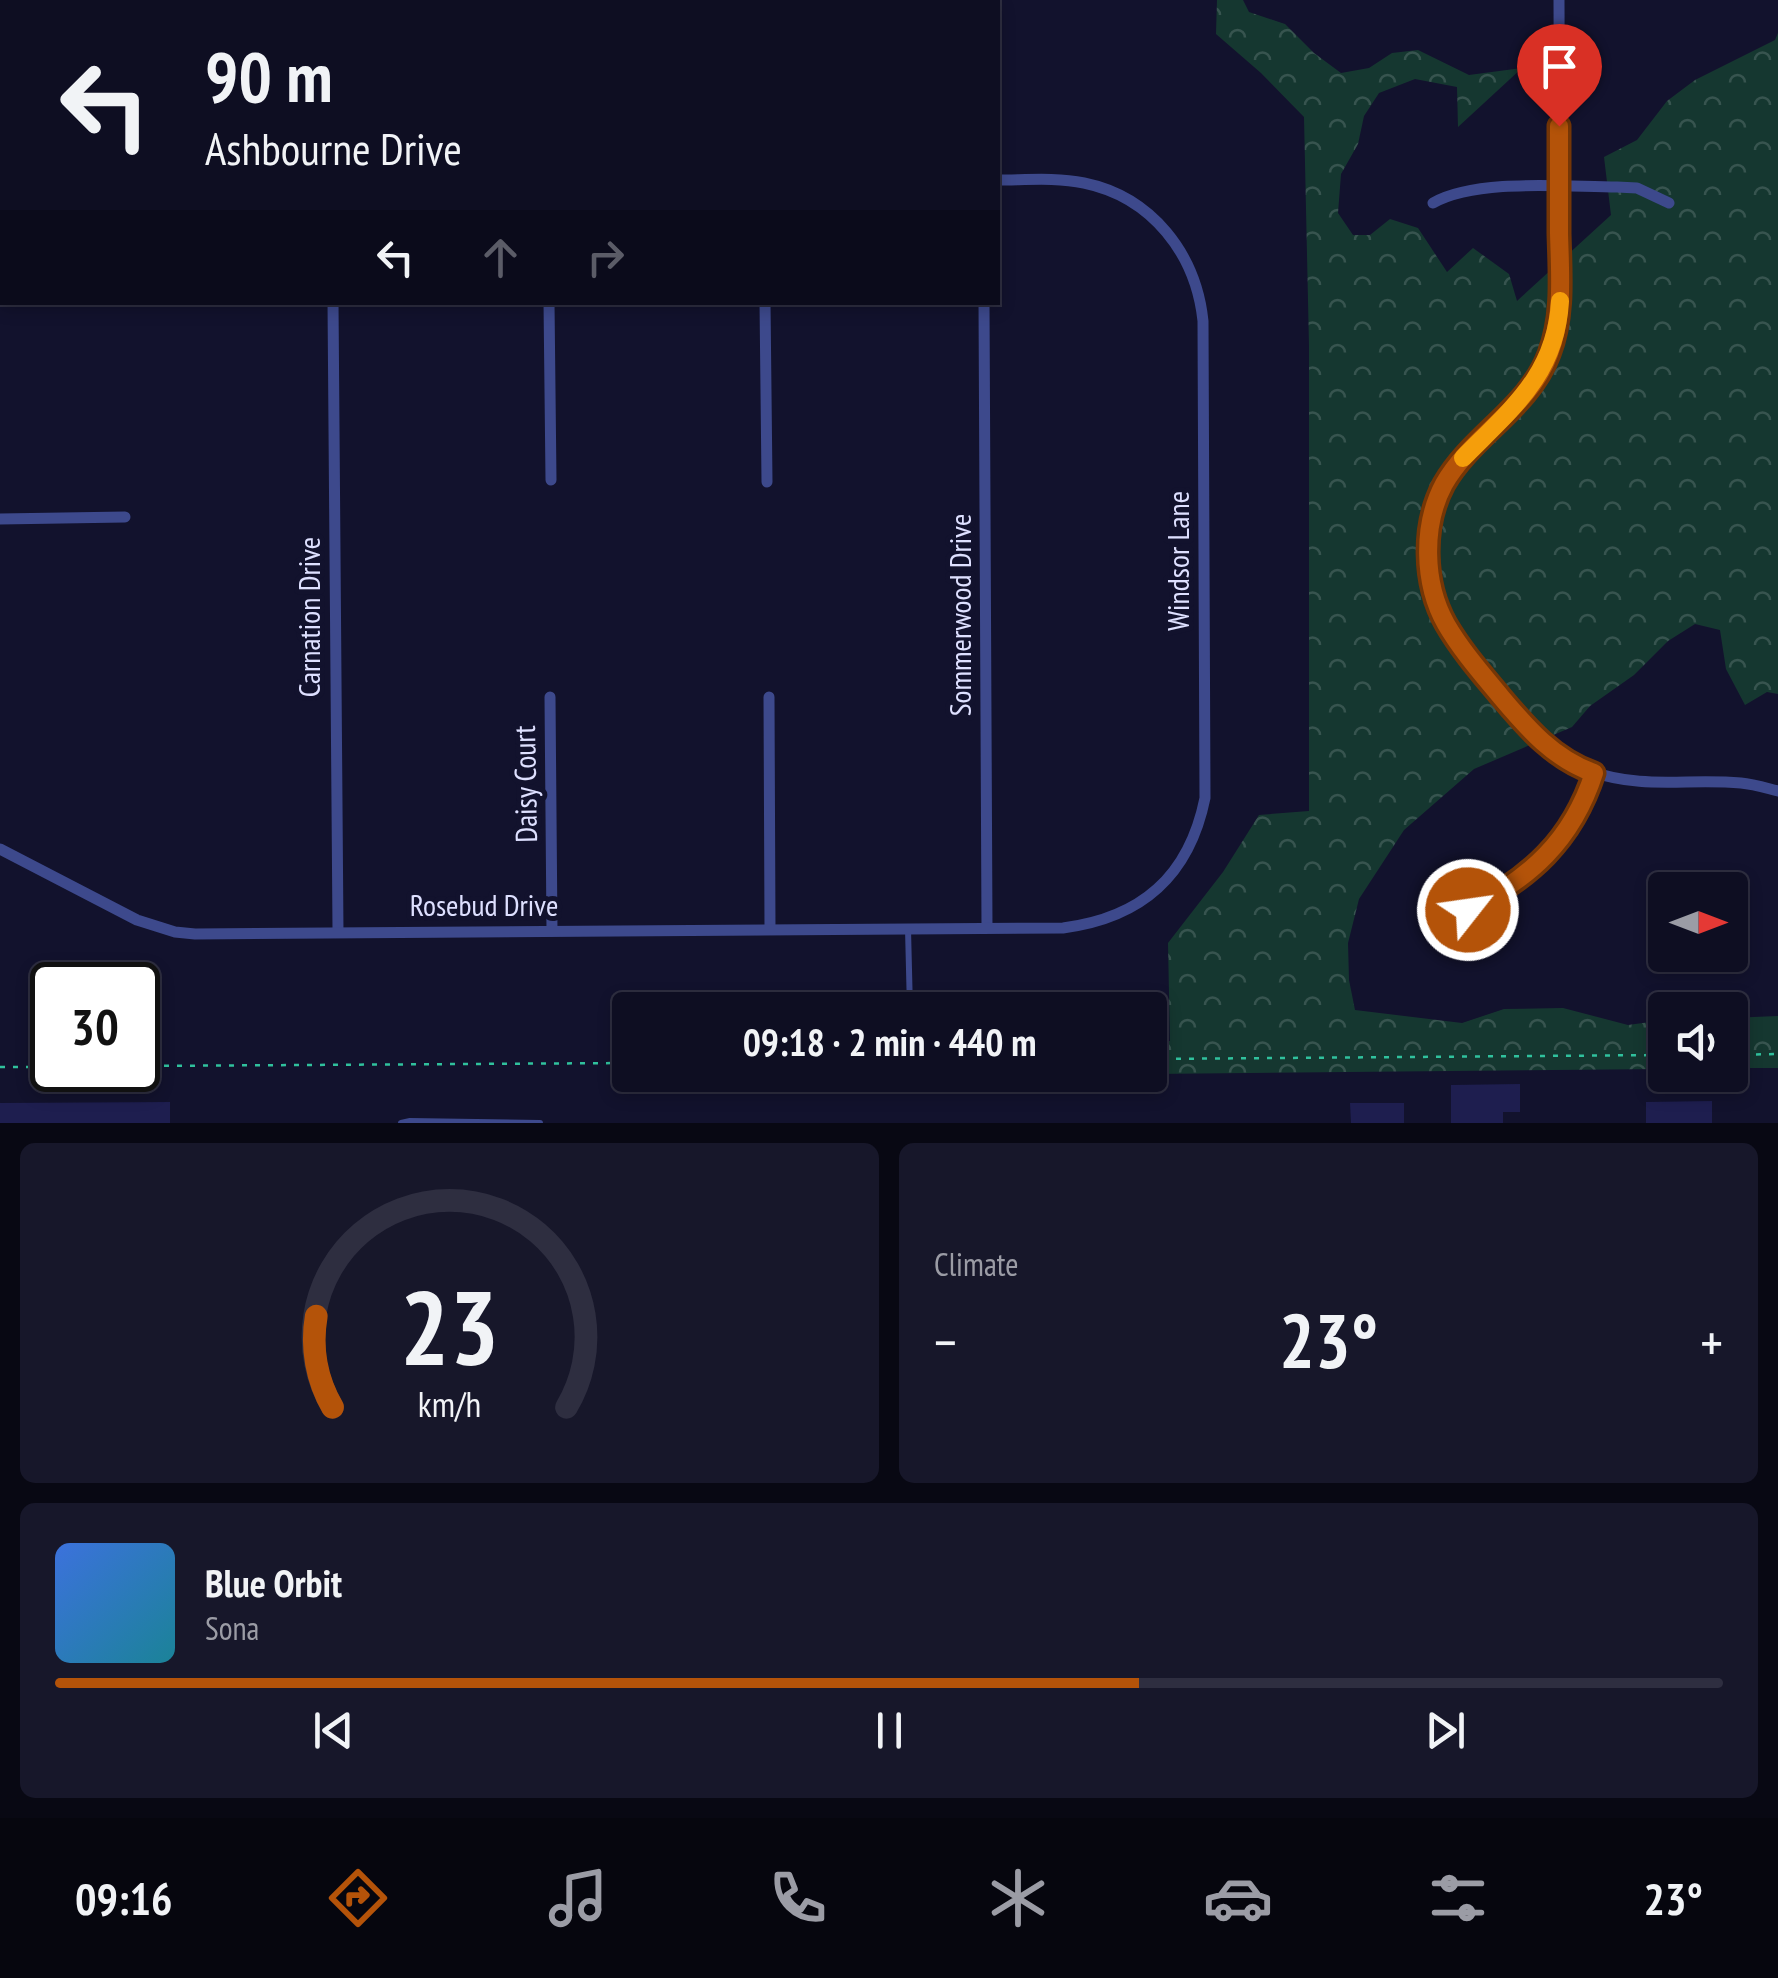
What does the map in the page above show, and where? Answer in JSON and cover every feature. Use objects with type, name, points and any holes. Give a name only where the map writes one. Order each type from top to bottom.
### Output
[{"type":"street","points":[[1559,0],[1559,315],[1548,358],[1527,393],[1463,458],[1442,487],[1431,524],[1431,582],[1444,620],[1484,676],[1538,740],[1579,768],[1638,782],[1734,783],[1778,791]]},
{"type":"street","name":"Windsor Lane","points":[[987,928],[1076,927],[1130,910],[1164,882],[1183,856],[1196,832],[1205,798],[1203,321],[1194,277],[1166,229],[1130,201],[1084,183],[1000,180]]},
{"type":"street","points":[[1434,202],[1478,188],[1559,187],[1637,188],[1668,203]]},
{"type":"street","name":"Carnation Drive","points":[[333,305],[338,932]]},
{"type":"street","points":[[549,305],[550,480]]},
{"type":"street","points":[[765,305],[767,482]]},
{"type":"street","name":"Sommerwood Drive","points":[[984,305],[987,928]]},
{"type":"street","points":[[0,519],[125,517]]},
{"type":"street","points":[[769,696],[770,929]]},
{"type":"street","name":"Daisy Court","points":[[550,697],[552,931]]},
{"type":"street","points":[[1468,910],[1531,871],[1550,851],[1578,814],[1594,773]]},
{"type":"street","name":"Rosebud Drive","points":[[0,849],[138,920],[175,932],[223,935],[987,928]]},
{"type":"lane","points":[[908,928],[910,992]]},
{"type":"lane","points":[[401,1123],[540,1123]]},
{"type":"path","points":[[1748,1054],[1778,1054]]},
{"type":"path","points":[[1167,1059],[1648,1055]]},
{"type":"path","points":[[160,1066],[612,1063]]},
{"type":"path","points":[[0,1068],[30,1067]]},
{"type":"green space","points":[[1217,0],[1243,0],[1249,12],[1285,24],[1341,73],[1369,68],[1392,53],[1418,50],[1469,75],[1522,68],[1458,127],[1457,87],[1415,79],[1379,93],[1364,116],[1358,144],[1341,174],[1338,213],[1353,235],[1370,235],[1390,219],[1418,228],[1447,272],[1473,248],[1509,274],[1517,301],[1611,215],[1604,157],[1637,140],[1667,101],[1695,80],[1775,40],[1778,33],[1778,694],[1767,692],[1745,705],[1726,669],[1720,630],[1695,624],[1668,641],[1634,675],[1590,706],[1572,727],[1474,769],[1404,830],[1359,899],[1348,943],[1355,1010],[1462,1023],[1504,1009],[1563,1008],[1628,1025],[1648,1022],[1648,1069],[1167,1074],[1168,943],[1223,872],[1259,815],[1309,811],[1309,345],[1304,117],[1216,34]]},
{"type":"green space","points":[[1778,1016],[1778,1068],[1748,1068],[1748,1017]]},
{"type":"building","points":[[1520,1084],[1520,1112],[1503,1112],[1503,1123],[1451,1123],[1451,1085]]},
{"type":"building","points":[[1712,1101],[1712,1123],[1646,1123],[1646,1102]]},
{"type":"building","points":[[170,1102],[170,1123],[0,1123],[0,1103]]},
{"type":"building","points":[[1350,1103],[1404,1103],[1404,1123],[1351,1123]]},
{"type":"slow traffic","points":[[1463,458],[1527,393],[1538,376],[1555,335],[1560,301]]},
{"type":"route","points":[[1468,910],[1531,871],[1550,851],[1578,814],[1594,773],[1579,768],[1538,740],[1484,676],[1444,620],[1429,564],[1431,524],[1442,487],[1463,458],[1527,393],[1548,358],[1555,335],[1560,296],[1559,126]]}]
